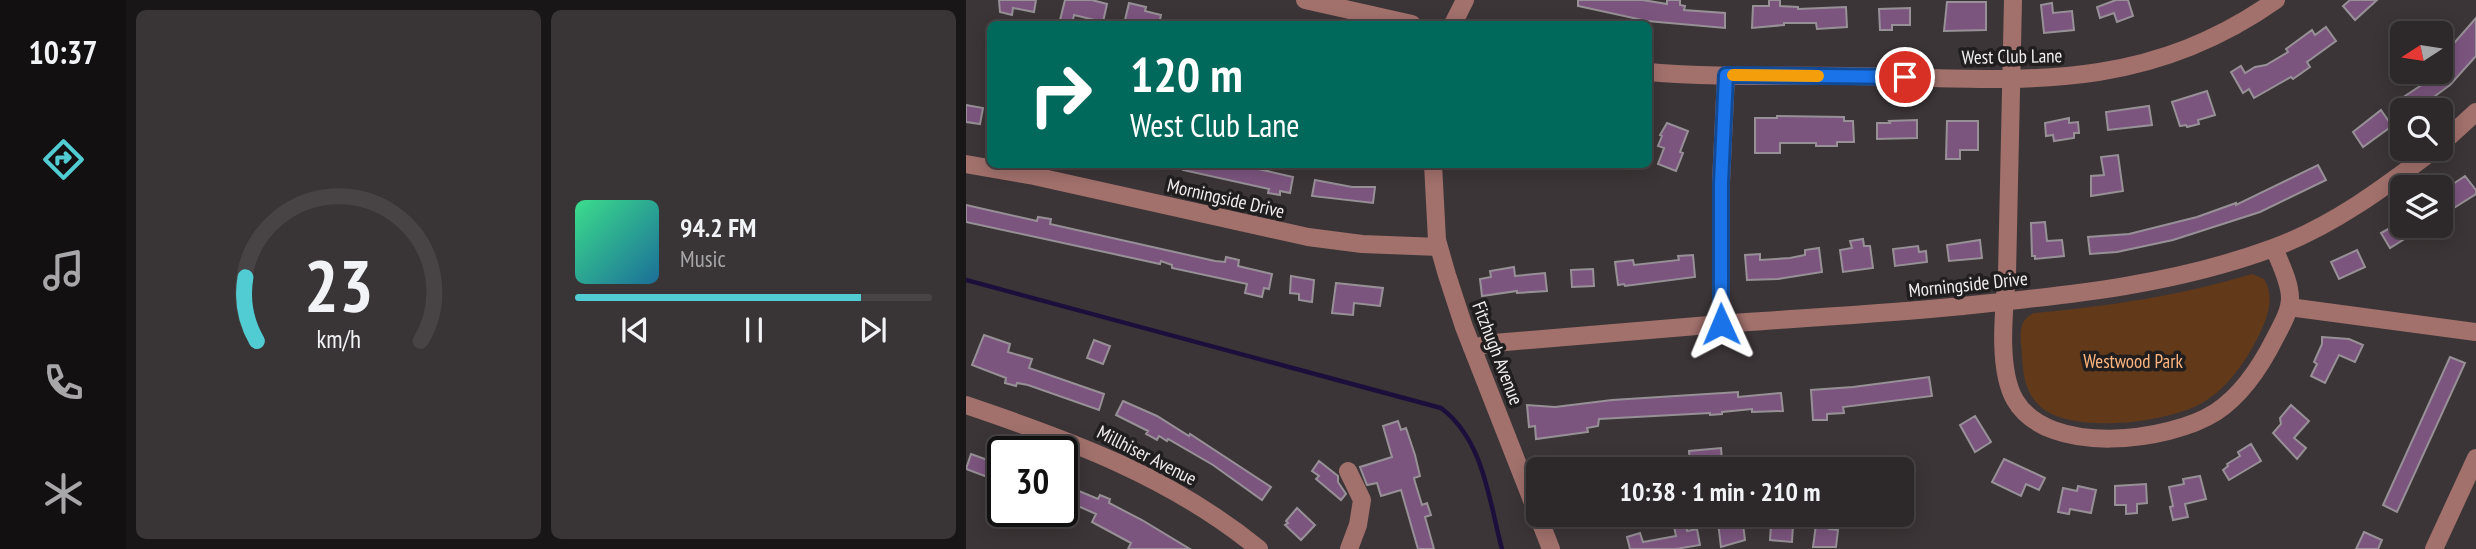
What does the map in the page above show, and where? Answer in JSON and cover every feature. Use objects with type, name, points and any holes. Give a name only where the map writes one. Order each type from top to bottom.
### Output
[{"type":"street","points":[[1305,0],[1375,8],[1405,21]]},
{"type":"street","points":[[1454,21],[1465,0]]},
{"type":"street","points":[[2013,0],[2007,274],[2004,302],[2007,378],[2016,402],[2031,419],[2052,430],[2091,438],[2128,437],[2182,428],[2214,413],[2243,389],[2256,372],[2269,351],[2288,307],[2290,295],[2274,248]]},
{"type":"street","name":"West Club Lane","points":[[1652,72],[2054,79],[2092,74],[2169,56],[2219,35],[2276,0]]},
{"type":"street","points":[[1721,324],[1721,183],[1726,75]]},
{"type":"street","points":[[2453,133],[2476,112]]},
{"type":"street","name":"Morningside Drive","points":[[1472,348],[1494,343],[1721,324],[1917,311],[2152,283],[2216,267],[2274,248],[2326,223],[2378,192],[2419,161]]},
{"type":"street","name":"Morningside Drive","points":[[966,164],[987,168]]},
{"type":"street","name":"Morningside Drive","points":[[989,168],[1308,237],[1362,244],[1439,247]]},
{"type":"street","name":"Fitzhugh Avenue","points":[[1433,168],[1439,247],[1472,348],[1551,549]]},
{"type":"street","points":[[2288,307],[2476,332]]},
{"type":"street","name":"Millhiser Avenue","points":[[966,405],[1077,444],[1142,472],[1201,506],[1259,549]]},
{"type":"street","points":[[2434,549],[2476,458]]},
{"type":"street","points":[[1348,471],[1362,500],[1358,525],[1349,549]]},
{"type":"green space","name":"Westwood Park","points":[[2252,274],[2264,279],[2269,293],[2265,321],[2242,364],[2220,390],[2202,403],[2167,416],[2121,423],[2097,423],[2057,416],[2036,403],[2028,390],[2022,362],[2021,336],[2022,325],[2028,316],[2144,299]]},
{"type":"building","points":[[999,0],[1036,0],[1034,12],[1013,8],[1012,15],[1000,12]]},
{"type":"building","points":[[1065,0],[1092,0],[1107,4],[1103,21],[1074,15],[1073,21],[1060,21]]},
{"type":"building","points":[[1578,0],[1643,0],[1667,4],[1667,0],[1680,0],[1680,5],[1685,6],[1684,10],[1725,13],[1725,28],[1647,21],[1578,6]]},
{"type":"building","points":[[1769,0],[1780,0],[1780,6],[1798,9],[1846,7],[1847,27],[1817,29],[1816,23],[1784,23],[1752,28],[1753,6],[1769,6]]},
{"type":"building","points":[[2116,0],[2128,0],[2133,16],[2117,22],[2114,13],[2100,18],[2097,7]]},
{"type":"building","points":[[2350,0],[2377,0],[2355,20],[2343,6]]},
{"type":"building","points":[[1947,2],[1986,2],[1986,30],[1944,31]]},
{"type":"building","points":[[1129,3],[1146,7],[1145,11],[1161,15],[1160,21],[1125,21]]},
{"type":"building","points":[[2052,3],[2053,13],[2072,11],[2074,30],[2044,33],[2041,5]]},
{"type":"building","points":[[1910,8],[1910,25],[1892,25],[1892,30],[1880,30],[1879,9]]},
{"type":"building","points":[[2476,18],[2476,56],[2454,81],[2454,43]]},
{"type":"building","points":[[2326,27],[2336,41],[2307,62],[2310,67],[2293,79],[2291,77],[2254,98],[2249,89],[2243,93],[2231,72],[2241,66],[2245,73],[2266,65],[2288,52],[2286,49],[2312,30],[2315,35]]},
{"type":"building","points":[[2423,84],[2451,84],[2432,98],[2402,98]]},
{"type":"building","points":[[2207,91],[2215,115],[2198,120],[2199,124],[2180,126],[2172,102]]},
{"type":"building","points":[[966,105],[983,108],[980,124],[966,122]]},
{"type":"building","points":[[2149,106],[2152,125],[2108,130],[2106,112]]},
{"type":"building","points":[[2381,110],[2390,123],[2390,127],[2363,147],[2353,132]]},
{"type":"building","points":[[1844,117],[1844,121],[1853,121],[1854,142],[1837,142],[1837,146],[1780,143],[1780,153],[1755,153],[1755,118]]},
{"type":"building","points":[[2069,118],[2069,123],[2078,122],[2079,133],[2074,133],[2074,138],[2054,141],[2053,135],[2046,136],[2045,123]]},
{"type":"building","points":[[1917,120],[1917,138],[1877,139],[1877,123]]},
{"type":"building","points":[[1947,121],[1978,121],[1978,150],[1960,150],[1960,159],[1946,159]]},
{"type":"building","points":[[1667,123],[1688,131],[1676,171],[1658,164],[1664,148],[1658,146],[1662,136],[1660,135]]},
{"type":"building","points":[[2118,155],[2123,191],[2091,196],[2091,176],[2104,175],[2101,157]]},
{"type":"building","points":[[2318,165],[2326,180],[2260,212],[2173,240],[2117,252],[2090,254],[2088,237],[2129,234],[2236,205]]},
{"type":"building","points":[[1254,168],[1293,177],[1290,193],[1280,191],[1280,195],[1268,193],[1269,189],[1183,170]]},
{"type":"building","points":[[2465,176],[2476,194],[2453,208],[2453,184]]},
{"type":"building","points":[[1315,180],[1352,187],[1375,187],[1373,203],[1312,196]]},
{"type":"building","points":[[966,205],[1037,221],[1038,217],[1051,219],[1050,224],[1215,261],[1225,262],[1226,257],[1239,260],[1238,266],[1272,274],[1269,289],[1264,288],[1262,297],[1245,293],[1247,284],[1172,268],[1172,265],[1161,261],[1160,264],[966,222]]},
{"type":"building","points":[[2045,222],[2047,241],[2062,240],[2064,256],[2035,259],[2035,256],[2032,256],[2031,223]]},
{"type":"building","points":[[2390,228],[2390,238],[2406,238],[2390,248],[2381,233]]},
{"type":"building","points":[[1863,239],[1864,246],[1870,246],[1873,268],[1843,272],[1840,250],[1852,248],[1850,241]]},
{"type":"building","points":[[1980,240],[1982,258],[1949,261],[1947,245]]},
{"type":"building","points":[[1918,246],[1919,252],[1926,251],[1927,262],[1895,266],[1893,249]]},
{"type":"building","points":[[1819,248],[1822,272],[1778,279],[1747,280],[1745,255],[1760,254],[1760,260],[1790,258],[1805,255],[1805,250]]},
{"type":"building","points":[[2357,250],[2365,267],[2339,279],[2331,262]]},
{"type":"building","points":[[1693,255],[1695,277],[1618,285],[1615,262],[1633,260],[1634,265],[1679,260],[1678,256]]},
{"type":"building","points":[[1514,267],[1515,276],[1545,273],[1547,291],[1517,291],[1482,296],[1480,279],[1491,277],[1490,271]]},
{"type":"building","points":[[1593,269],[1594,286],[1572,287],[1571,270]]},
{"type":"building","points":[[1291,276],[1314,280],[1312,302],[1299,300],[1299,294],[1290,293]]},
{"type":"building","points":[[1336,283],[1383,288],[1380,306],[1354,303],[1353,315],[1332,313]]},
{"type":"building","points":[[984,335],[1010,344],[1008,352],[1032,359],[1029,368],[1104,394],[1099,410],[1028,385],[1005,383],[1006,378],[972,365]]},
{"type":"building","points":[[2322,337],[2349,339],[2363,345],[2355,362],[2339,355],[2325,383],[2311,376],[2317,364],[2314,362],[2322,344]]},
{"type":"building","points":[[1094,340],[1110,346],[1103,364],[1087,358]]},
{"type":"building","points":[[2450,357],[2465,363],[2397,512],[2383,505]]},
{"type":"building","points":[[1929,377],[1932,396],[1843,407],[1844,413],[1827,414],[1827,420],[1813,420],[1811,390]]},
{"type":"building","points":[[1738,392],[1738,397],[1781,393],[1783,411],[1752,412],[1752,409],[1710,415],[1599,419],[1598,426],[1587,428],[1588,432],[1536,439],[1535,426],[1529,427],[1527,405],[1555,407],[1612,400]]},
{"type":"building","points":[[1123,401],[1157,416],[1189,436],[1190,434],[1271,487],[1262,500],[1213,465],[1168,439],[1167,441],[1159,436],[1157,440],[1146,434],[1148,431],[1116,415]]},
{"type":"building","points":[[2291,405],[2309,421],[2294,438],[2306,448],[2297,459],[2273,433],[2281,424],[2280,418]]},
{"type":"building","points":[[1975,416],[1991,442],[1975,452],[1960,425]]},
{"type":"building","points":[[1398,421],[1401,430],[1406,428],[1415,455],[1420,476],[1414,478],[1422,505],[1427,503],[1431,515],[1425,517],[1434,549],[1418,549],[1401,490],[1381,496],[1377,483],[1367,485],[1360,467],[1392,457],[1383,426]]},
{"type":"building","points":[[2251,444],[2261,461],[2229,480],[2223,470],[2240,456],[2238,452]]},
{"type":"building","points":[[1721,448],[1722,457],[1689,457],[1689,451]]},
{"type":"building","points":[[971,454],[987,460],[987,477],[966,469]]},
{"type":"building","points":[[2004,459],[2045,478],[2039,490],[2026,484],[2021,496],[1992,482]]},
{"type":"building","points":[[1319,461],[1338,476],[1338,482],[1346,494],[1341,500],[1316,479],[1319,476],[1312,471]]},
{"type":"building","points":[[2200,476],[2206,499],[2185,504],[2188,517],[2173,520],[2169,487],[2184,484],[2183,479]]},
{"type":"building","points":[[2146,484],[2147,503],[2137,504],[2137,513],[2126,514],[2126,505],[2115,505],[2115,486]]},
{"type":"building","points":[[2078,486],[2096,490],[2091,513],[2070,509],[2069,514],[2058,512],[2063,488],[2077,491]]},
{"type":"building","points":[[1078,491],[1098,499],[1100,495],[1110,499],[1109,503],[1190,549],[1128,549],[1131,543],[1092,522],[1096,514],[1078,506]]},
{"type":"building","points":[[1297,508],[1315,525],[1301,540],[1285,525]]},
{"type":"building","points":[[1674,527],[1686,527],[1687,531],[1697,529],[1700,545],[1676,549],[1630,549],[1627,537],[1640,533],[1643,542],[1676,536]]},
{"type":"building","points":[[1719,527],[1743,527],[1745,540],[1721,547]]},
{"type":"building","points":[[1771,527],[1793,527],[1792,542],[1770,540]]},
{"type":"building","points":[[1816,527],[1838,530],[1836,547],[1813,547]]},
{"type":"building","points":[[2364,532],[2382,540],[2378,549],[2356,549]]},
{"type":"waterway","points":[[966,280],[1441,408],[1455,421],[1476,454],[1502,549]]},
{"type":"slow traffic","points":[[1733,75],[1818,76]]},
{"type":"route","points":[[1721,324],[1721,183],[1726,75],[1905,77]]}]
